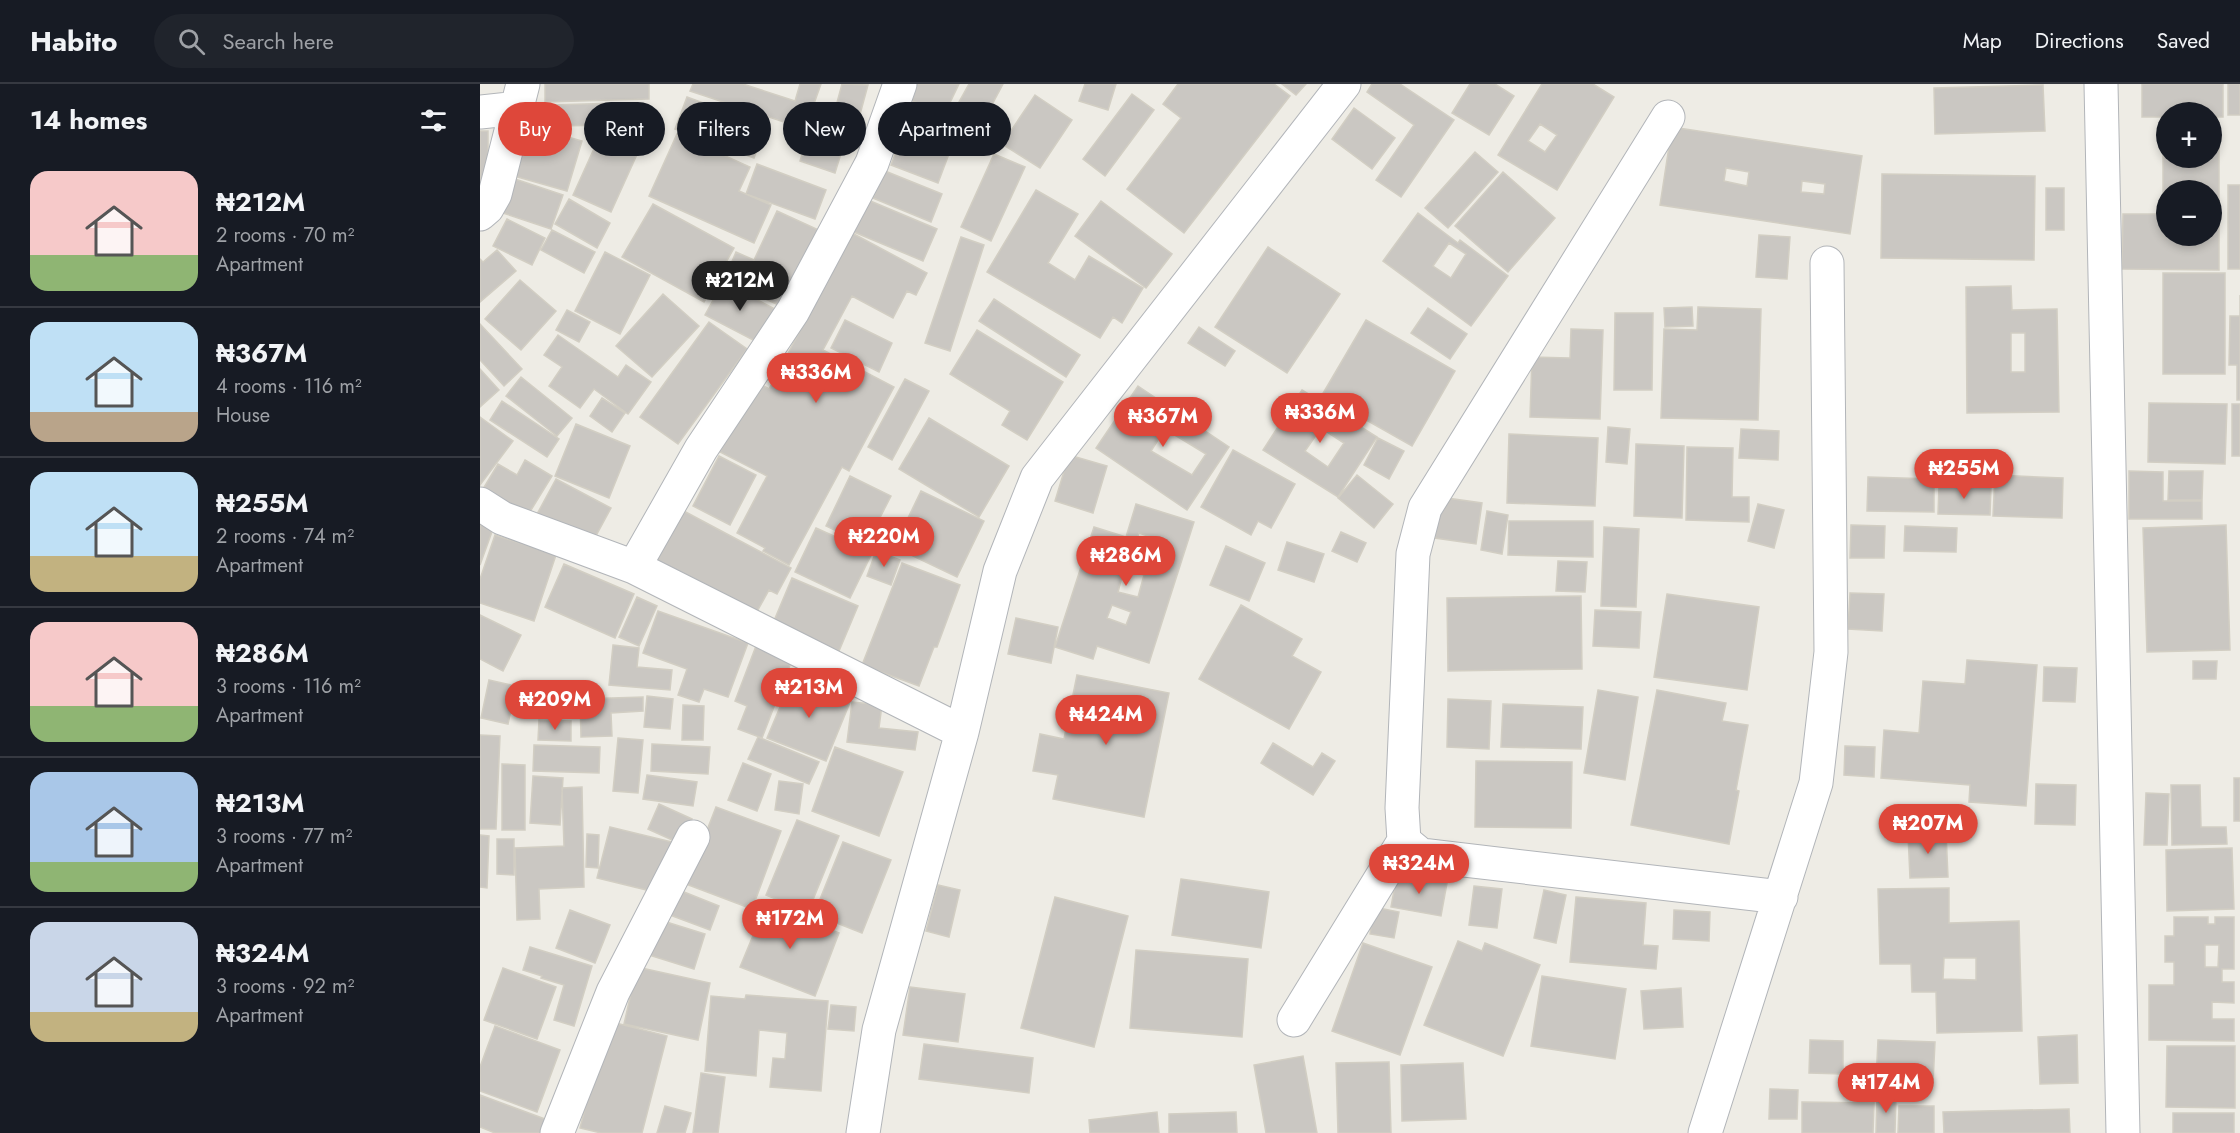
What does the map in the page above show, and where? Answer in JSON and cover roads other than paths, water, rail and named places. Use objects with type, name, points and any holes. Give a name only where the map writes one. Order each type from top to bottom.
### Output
[{"type":"street","points":[[634,567],[701,449],[793,311],[872,163],[900,84]]},
{"type":"street","points":[[863,1133],[879,1030],[962,732],[1000,571],[1037,478],[1344,84]]},
{"type":"street","points":[[2101,84],[2123,1133]]},
{"type":"street","points":[[480,112],[521,96]]},
{"type":"street","points":[[480,214],[487,208],[495,194],[521,96]]},
{"type":"street","points":[[1294,1020],[1404,841],[1402,808],[1413,554],[1425,508],[1668,117]]},
{"type":"street","points":[[1705,1133],[1816,783],[1831,652],[1827,263]]},
{"type":"street","points":[[480,504],[502,518],[634,567],[962,732]]},
{"type":"street","points":[[557,1133],[613,992],[693,837]]},
{"type":"street","points":[[1404,841],[1421,855],[1780,897]]}]
